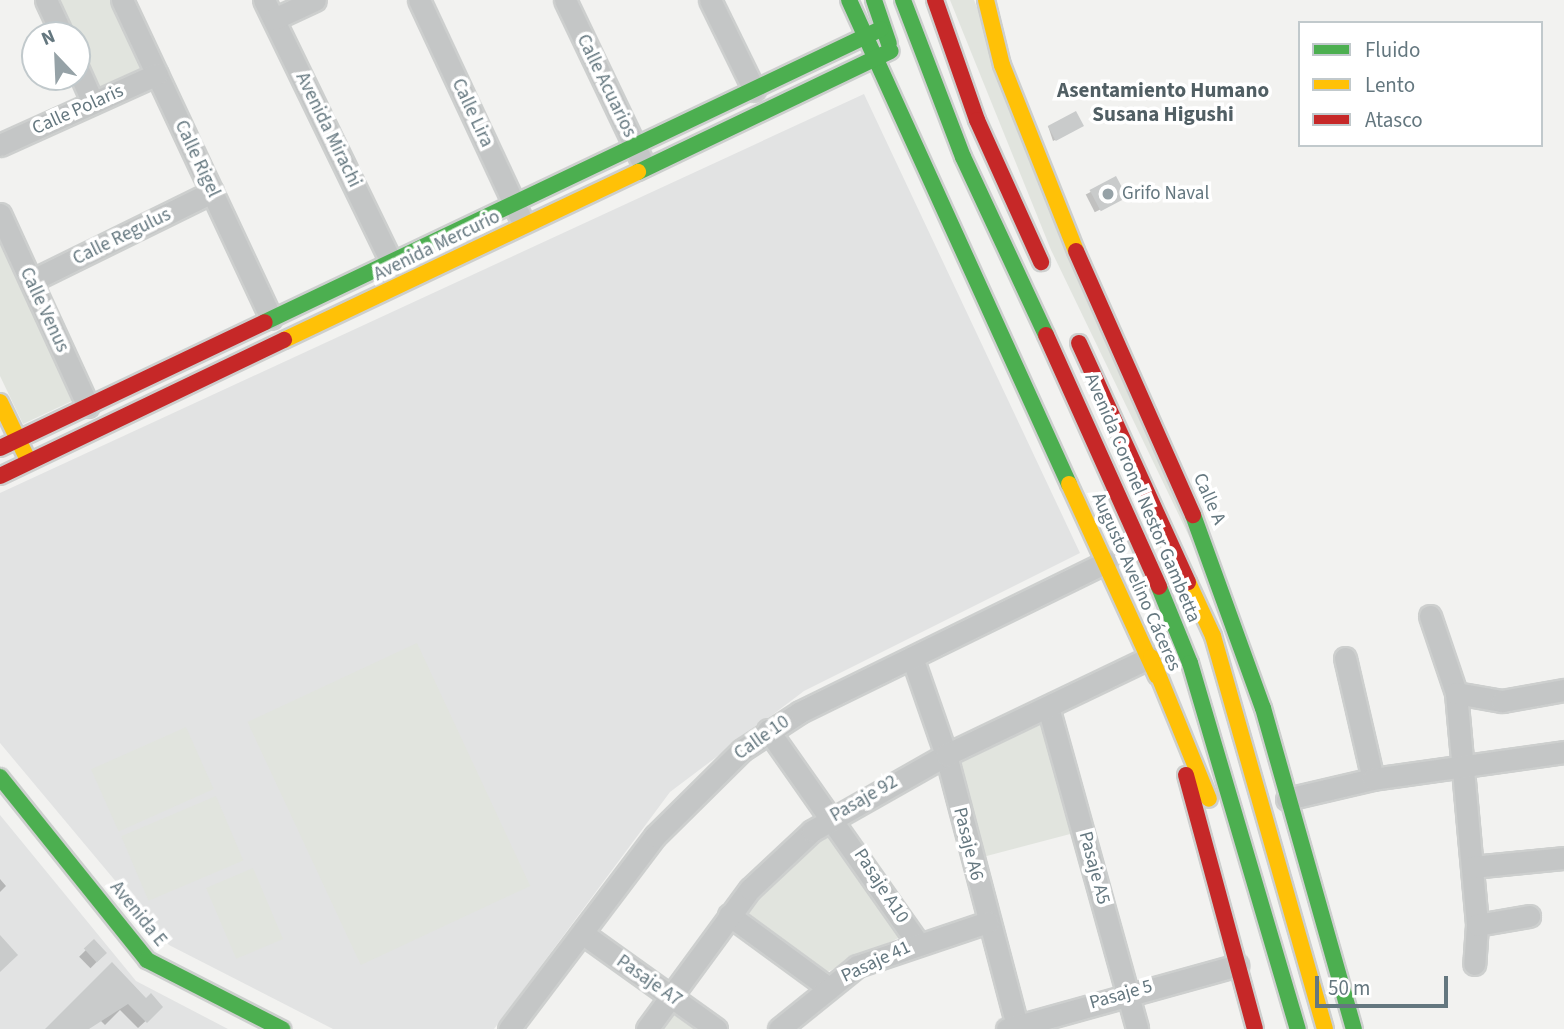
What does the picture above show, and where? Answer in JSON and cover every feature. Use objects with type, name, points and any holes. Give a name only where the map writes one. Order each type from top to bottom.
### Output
[{"type":"main road","name":"Augusto Avelino Cáceres","points":[[849,0],[942,211],[1151,657],[1255,1029]]},
{"type":"main road","name":"Augusto Avelino Cáceres","points":[[874,0],[942,211]]},
{"type":"main road","name":"Avenida Coronel Nestor Gambetta","points":[[903,0],[963,157],[1128,510],[1190,663],[1296,1029]]},
{"type":"main road","points":[[935,0],[977,120],[1050,280]]},
{"type":"main road","name":"Calle A","points":[[986,0],[1002,65],[1058,211],[1211,556],[1287,799],[1354,1029]]},
{"type":"main road","name":"Avenida Mercurio","points":[[0,448],[390,260],[636,148],[884,27]]},
{"type":"main road","name":"Avenida Mercurio","points":[[0,476],[343,316],[524,226],[647,171],[892,51]]},
{"type":"main road","name":"Avenida Coronel Nestor Gambetta","points":[[1072,328],[1213,636],[1325,1029]]},
{"type":"main road","points":[[0,402],[29,463]]},
{"type":"main road","points":[[1151,657],[1226,845],[1268,975],[1296,1029]]},
{"type":"main road","name":"Avenida E","points":[[2,785],[147,960],[282,1029]]},
{"type":"street","points":[[46,0],[56,21]]},
{"type":"street","name":"Calle Rigel","points":[[122,0],[271,318]]},
{"type":"street","name":"Avenida Mirachi","points":[[264,0],[390,260]]},
{"type":"street","points":[[274,19],[315,0]]},
{"type":"street","name":"Calle Lira","points":[[419,0],[524,226]]},
{"type":"street","name":"Calle Acuarios","points":[[565,0],[647,171]]},
{"type":"street","points":[[710,0],[754,90]]},
{"type":"street","name":"Calle Polaris","points":[[0,145],[157,75]]},
{"type":"street","points":[[88,91],[93,103]]},
{"type":"street","name":"Calle Regulus","points":[[31,281],[212,192]]},
{"type":"street","name":"Calle Venus","points":[[0,214],[88,406]]},
{"type":"street","points":[[330,289],[343,316]]},
{"type":"street","name":"Calle 10","points":[[509,1029],[677,810],[768,730],[1106,562]]},
{"type":"street","points":[[1430,616],[1456,693],[1477,925],[1474,964]]},
{"type":"street","name":"Pasaje 92","points":[[647,1029],[729,915],[779,858],[834,815],[946,755],[1151,657]]},
{"type":"street","points":[[1345,658],[1373,779]]},
{"type":"street","name":"Pasaje A6","points":[[913,660],[946,755],[1014,1028]]},
{"type":"street","points":[[1456,693],[1502,701],[1564,690]]},
{"type":"street","name":"Pasaje A5","points":[[1048,707],[1137,1029]]},
{"type":"street","name":"Pasaje A10","points":[[768,730],[834,815],[917,942]]},
{"type":"street","points":[[1287,799],[1373,779],[1564,752]]},
{"type":"street","points":[[1472,867],[1563,858]]},
{"type":"street","points":[[729,915],[827,986]]},
{"type":"street","points":[[1477,925],[1529,916]]},
{"type":"street","name":"Pasaje 41","points":[[779,1029],[827,986],[917,942],[988,922]]},
{"type":"street","name":"Pasaje A7","points":[[582,933],[716,1029]]},
{"type":"street","name":"Pasaje 5","points":[[1014,1028],[1128,992],[1237,965]]},
{"type":"shaded area","points":[[51,0],[118,0],[151,72],[94,97],[91,90],[91,21],[61,21]]},
{"type":"shaded area","points":[[950,0],[974,0],[1216,592],[1051,250]]},
{"type":"shaded area","points":[[864,94],[1080,553],[804,691],[670,792],[494,1029],[333,1029],[169,945],[0,743],[0,493]]},
{"type":"shaded area","points":[[0,241],[72,401],[23,424],[0,376]]},
{"type":"shaded area","points":[[417,643],[530,886],[361,965],[248,722]]},
{"type":"shaded area","points":[[1042,714],[1074,833],[979,858],[953,755]]},
{"type":"shaded area","points":[[186,727],[214,789],[119,831],[91,769]]},
{"type":"shaded area","points":[[216,796],[243,860],[149,901],[121,836]]},
{"type":"shaded area","points":[[0,815],[136,981],[228,1029],[0,1029]]},
{"type":"shaded area","points":[[831,823],[907,934],[825,973],[743,914],[777,866]]},
{"type":"shaded area","points":[[253,868],[283,939],[236,959],[206,888]]},
{"type":"shaded area","points":[[672,1007],[707,1029],[655,1029]]},
{"type":"building","points":[[1076,111],[1084,126],[1056,141],[1048,126]]},
{"type":"building","name":"Grifo Naval","points":[[1116,176],[1127,197],[1101,211],[1090,190]]},
{"type":"building","points":[[0,935],[18,955],[0,972]]},
{"type":"building","points":[[94,939],[107,953],[97,962],[84,949]]},
{"type":"building","points":[[112,962],[146,998],[151,993],[163,1007],[147,1023],[128,1004],[89,1029],[45,1029]]},
{"type":"traffic: fast","points":[[849,0],[1069,484]]},
{"type":"traffic: fast","points":[[874,0],[889,44]]},
{"type":"traffic: fast","points":[[903,0],[963,157],[1046,335]]},
{"type":"traffic: fast","points":[[265,322],[881,29]]},
{"type":"traffic: fast","points":[[638,172],[891,51]]},
{"type":"traffic: fast","points":[[1193,515],[1263,708],[1354,1029]]},
{"type":"traffic: fast","points":[[1159,587],[1190,663],[1298,1029]]},
{"type":"traffic: fast","points":[[0,777],[147,960],[282,1029]]},
{"type":"traffic: slow","points":[[986,0],[1002,65],[1076,251]]},
{"type":"traffic: slow","points":[[284,340],[638,172]]},
{"type":"traffic: slow","points":[[0,402],[26,456]]},
{"type":"traffic: slow","points":[[1069,484],[1157,676]]},
{"type":"traffic: slow","points":[[1188,582],[1213,636],[1325,1029]]},
{"type":"traffic: slow","points":[[1151,657],[1209,799]]},
{"type":"traffic: jam","points":[[935,0],[977,120],[1041,262]]},
{"type":"traffic: jam","points":[[1076,251],[1193,515]]},
{"type":"traffic: jam","points":[[0,448],[265,322]]},
{"type":"traffic: jam","points":[[1046,335],[1159,587]]},
{"type":"traffic: jam","points":[[0,476],[284,340]]},
{"type":"traffic: jam","points":[[1079,343],[1188,582]]},
{"type":"traffic: jam","points":[[1186,775],[1255,1029]]},
{"type":"place","name":"Grifo Naval","points":[[1108,194]]},
{"type":"district","name":"Asentamiento Humano Susana Higushi","points":[[1163,102]]}]
